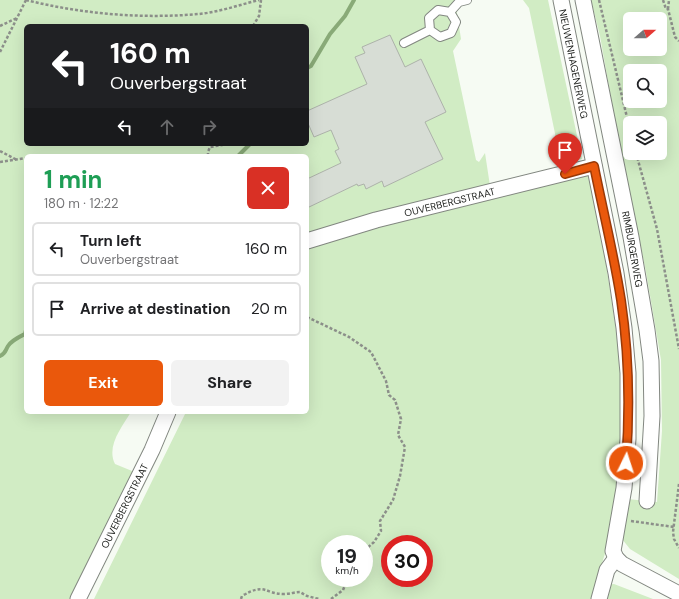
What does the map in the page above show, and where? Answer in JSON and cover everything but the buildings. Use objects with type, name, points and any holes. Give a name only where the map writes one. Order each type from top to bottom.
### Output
[{"type":"street","name":"NIEUWENHAGENERWEG","points":[[561,0],[621,300],[626,351],[628,439],[624,488],[613,545],[616,558]]},
{"type":"street","name":"RIMBURGERWEG","points":[[583,0],[631,237],[647,330],[652,409],[648,501]]},
{"type":"street","name":"OUVERBERGSTRAAT","points":[[309,240],[376,220],[594,166]]},
{"type":"street","name":"OUVERBERGSTRAAT","points":[[78,599],[152,450],[167,414]]},
{"type":"street","points":[[599,599],[607,570],[616,558],[632,570],[679,594]]},
{"type":"lane","points":[[450,12],[459,2],[468,0]]},
{"type":"lane","points":[[438,10],[450,12],[456,22],[451,33],[440,37],[430,30],[429,18],[438,10]]},
{"type":"lane","points":[[404,43],[430,30]]},
{"type":"path","points":[[0,52],[26,0],[54,7],[135,16],[200,14],[260,0],[259,16],[255,24]]},
{"type":"path","points":[[599,0],[627,116]]},
{"type":"path","points":[[663,0],[666,9],[668,9]]},
{"type":"path","points":[[669,0],[668,9],[676,37],[679,41]]},
{"type":"path","points":[[0,26],[17,18]]},
{"type":"path","points":[[208,154],[210,147],[216,146]]},
{"type":"path","points":[[0,151],[18,160]]},
{"type":"path","points":[[0,162],[24,158]]},
{"type":"path","points":[[638,160],[657,229],[679,349]]},
{"type":"path","points":[[309,318],[349,337],[371,352],[386,381],[389,395],[395,400],[402,419],[398,435],[405,447],[400,476],[393,500],[380,521],[381,530],[373,543]]},
{"type":"path","points":[[679,484],[674,527],[674,539],[679,548]]},
{"type":"path","points":[[618,520],[674,527]]},
{"type":"path","points":[[330,599],[343,590],[344,587]]},
{"type":"path","points":[[241,599],[242,596],[252,590],[264,588],[283,594],[300,592],[307,596],[319,599]]},
{"type":"green space","points":[[0,0],[455,0],[461,39],[453,51],[476,160],[479,162],[485,153],[492,199],[589,173],[604,250],[618,344],[621,380],[621,441],[613,514],[607,547],[595,586],[614,584],[653,599],[94,599],[185,414],[309,414],[309,154],[24,154],[24,414],[130,414],[116,437],[112,450],[115,464],[137,473],[73,599],[0,599]]},
{"type":"green space","points":[[523,0],[548,0],[582,159],[558,163],[555,153],[558,148],[529,8]]},
{"type":"green space","points":[[591,0],[679,0],[679,579],[630,549],[622,539],[627,499],[657,502],[662,431],[661,360],[646,272],[618,138],[600,36]]},
{"type":"waterway","points":[[309,67],[330,34],[345,16],[354,0]]},
{"type":"waterway","points":[[240,154],[248,146]]},
{"type":"waterway","points":[[0,356],[12,342],[24,335]]},
{"type":"route","points":[[565,174],[594,166],[621,300],[628,373],[628,439],[626,463]]}]
